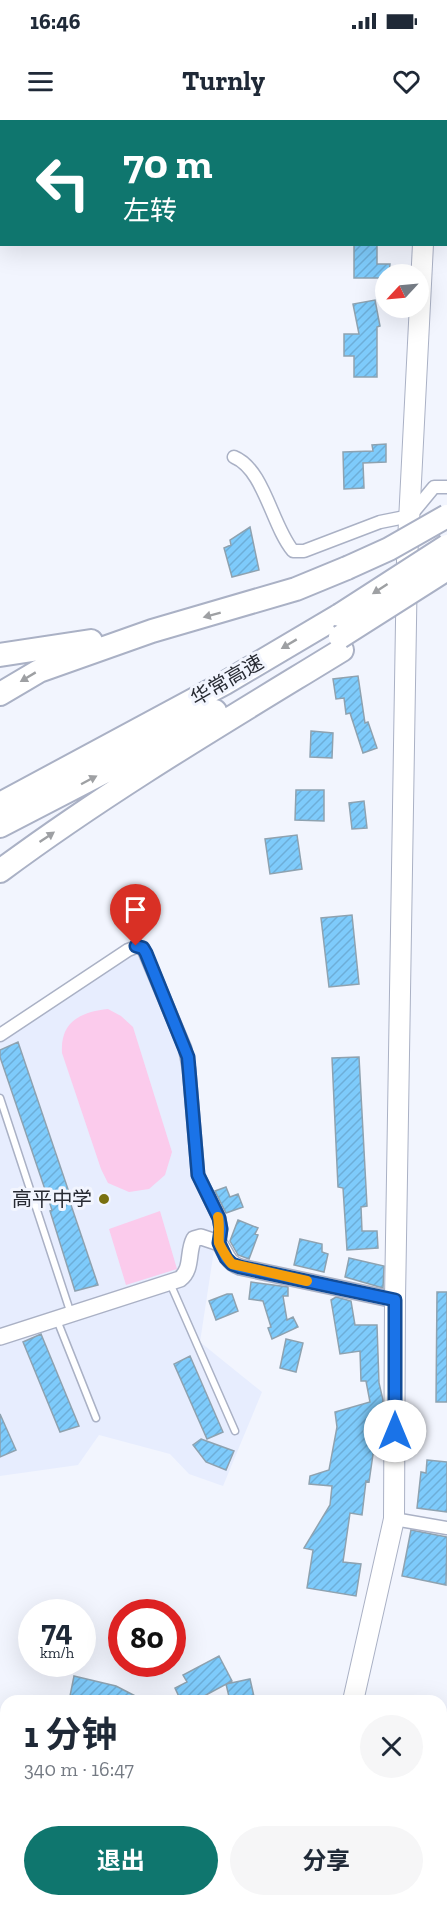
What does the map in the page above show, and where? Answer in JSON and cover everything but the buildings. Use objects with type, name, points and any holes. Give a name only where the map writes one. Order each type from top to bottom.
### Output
[{"type":"highway","points":[[353,1695],[394,1519],[395,1300],[410,516],[423,246]]},
{"type":"highway","points":[[0,694],[39,671],[152,631],[296,590],[389,549],[447,516]]},
{"type":"highway","name":"华常高速","points":[[0,804],[214,688],[340,634],[447,546]]},
{"type":"highway","name":"华常高速","points":[[0,826],[235,700],[447,569]]},
{"type":"highway","points":[[0,871],[162,761],[340,634],[447,580]]},
{"type":"highway","points":[[0,655],[152,631]]},
{"type":"street","points":[[234,457],[242,460],[256,477],[284,540],[293,551],[304,551],[380,522],[410,516],[434,487],[447,488]]},
{"type":"street","points":[[0,1035],[128,950],[136,946],[143,948],[188,1057],[198,1175],[219,1218],[221,1229],[219,1243],[226,1258],[232,1264],[240,1267],[395,1300]]},
{"type":"street","points":[[0,1337],[180,1279],[186,1275],[191,1243],[194,1239],[201,1237],[219,1243]]},
{"type":"street","points":[[394,1519],[447,1528]]},
{"type":"lane","points":[[0,1098],[96,1418]]},
{"type":"lane","points":[[170,1282],[235,1431]]},
{"type":"shaded area","name":"高平中学","points":[[138,948],[186,1061],[196,1175],[218,1224],[200,1342],[262,1392],[223,1486],[189,1474],[170,1454],[99,1435],[78,1465],[0,1476],[0,1041]]},
{"type":"shaded area","points":[[108,1009],[121,1016],[133,1027],[172,1152],[165,1175],[149,1189],[129,1192],[108,1183],[101,1169],[62,1053],[64,1033],[74,1020],[98,1010]]},
{"type":"shaded area","points":[[160,1211],[177,1269],[126,1285],[109,1229]]},
{"type":"slow traffic","points":[[218,1217],[221,1229],[219,1243],[223,1247],[226,1258],[232,1264],[307,1281]]},
{"type":"place","name":"高平中学","points":[[104,1199]]},
{"type":"route","points":[[136,946],[143,948],[146,953],[188,1057],[198,1175],[219,1218],[221,1229],[219,1243],[223,1247],[226,1258],[232,1264],[240,1267],[395,1300],[395,1431]]}]
